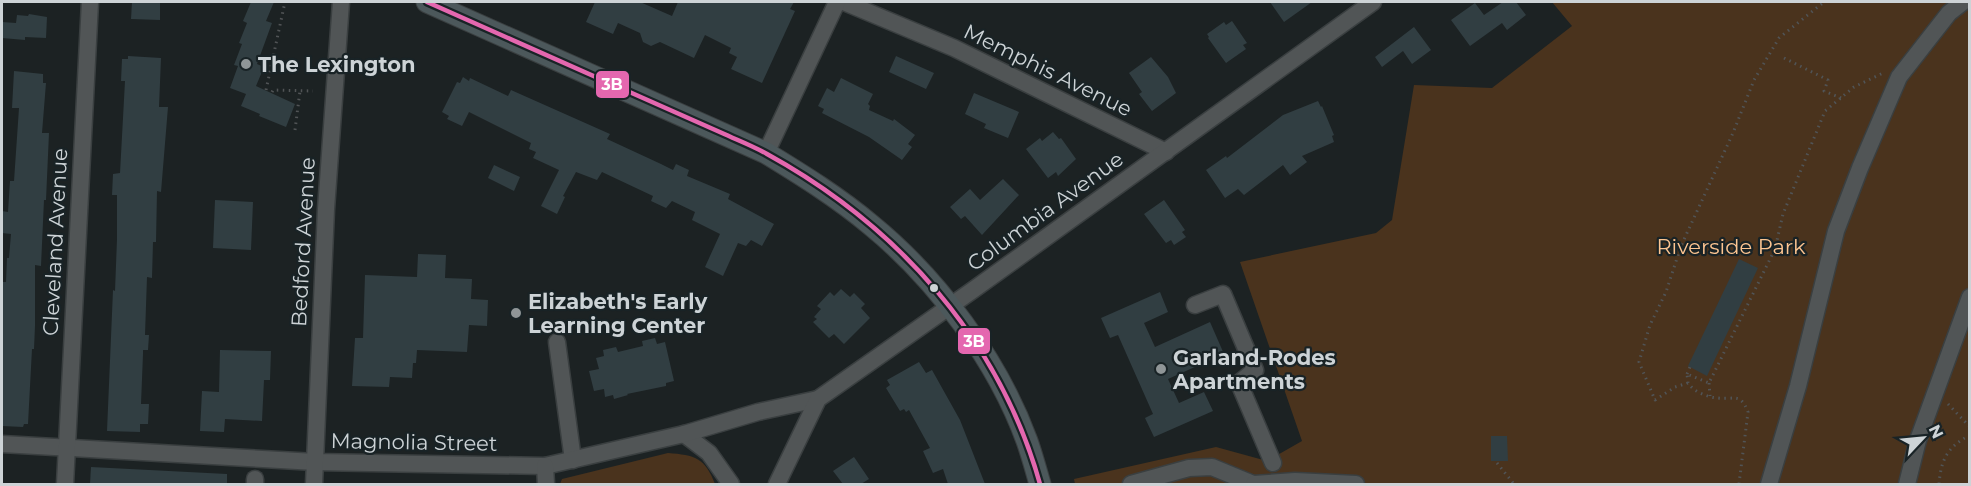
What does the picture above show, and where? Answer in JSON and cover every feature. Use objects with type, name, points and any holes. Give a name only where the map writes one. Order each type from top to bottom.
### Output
[{"type":"main road","points":[[427,2],[766,153],[870,224],[903,253],[950,306],[982,352],[1005,393],[1027,440],[1040,484]]},
{"type":"street","name":"Cleveland Avenue","points":[[65,484],[90,2]]},
{"type":"street","name":"Bedford Avenue","points":[[314,484],[326,209],[341,2]]},
{"type":"street","points":[[766,153],[837,2]]},
{"type":"street","name":"Memphis Avenue","points":[[844,2],[954,48],[1166,152]]},
{"type":"street","name":"Columbia Avenue","points":[[777,484],[818,399],[1373,2]]},
{"type":"street","points":[[1769,484],[1798,386],[1836,231],[1860,168],[1899,77],[1949,13],[1963,2]]},
{"type":"street","points":[[1195,305],[1223,294],[1255,370],[1239,383],[1274,463]]},
{"type":"street","points":[[1907,484],[1918,440],[1970,297]]},
{"type":"street","points":[[557,342],[573,460]]},
{"type":"street","name":"Magnolia Street","points":[[2,444],[315,462],[545,466],[684,434],[758,412],[818,399]]},
{"type":"street","points":[[684,434],[709,453],[732,484]]},
{"type":"street","points":[[545,466],[546,484]]},
{"type":"street","points":[[1131,484],[1189,468],[1212,467],[1253,484],[1295,481],[1356,484]]},
{"type":"path","points":[[266,90],[285,2]]},
{"type":"path","points":[[1688,383],[1675,387],[1655,400],[1639,362],[1650,326],[1666,292],[1681,246],[1733,133],[1754,80],[1779,38],[1824,2]]},
{"type":"path","points":[[1784,58],[1828,80],[1824,91],[1841,98]]},
{"type":"path","points":[[1710,396],[1709,383],[1774,249],[1783,214],[1825,111],[1854,87],[1886,71],[1899,77]]},
{"type":"path","points":[[272,92],[273,90],[313,91]]},
{"type":"path","points":[[295,130],[300,91]]},
{"type":"path","points":[[1690,368],[1687,374],[1688,383],[1698,392],[1718,398],[1735,397],[1744,403],[1748,412],[1739,484]]},
{"type":"path","points":[[1687,374],[1709,383]]},
{"type":"path","points":[[1936,391],[1970,427]]},
{"type":"path","points":[[1939,484],[1946,452],[1956,442],[1970,435]]},
{"type":"path","points":[[1497,463],[1514,484]]},
{"type":"green space","name":"Riverside Park","points":[[1552,2],[1969,2],[1969,484],[1075,484],[1074,479],[1216,447],[1267,461],[1302,441],[1240,262],[1376,233],[1392,220],[1414,85],[1492,88],[1572,26]]},
{"type":"green space","points":[[668,453],[692,457],[703,463],[715,484],[560,484],[562,479]]},
{"type":"building","points":[[132,2],[160,2],[160,20],[131,19]]},
{"type":"building","name":"The Lexington","points":[[251,2],[274,2],[266,21],[272,23],[257,64],[264,67],[256,86],[295,104],[286,127],[241,106],[246,94],[230,88],[238,66],[234,65],[242,44],[239,43],[247,23],[243,21]]},
{"type":"building","points":[[595,2],[640,2],[672,16],[678,2],[794,2],[790,9],[795,11],[762,83],[731,69],[737,57],[729,53],[731,48],[705,35],[694,58],[660,42],[651,46],[643,42],[640,33],[618,23],[613,34],[586,22]]},
{"type":"building","points":[[1270,2],[1312,2],[1284,22]]},
{"type":"building","points":[[1503,2],[1516,2],[1526,15],[1507,30],[1502,23],[1470,46],[1451,20],[1475,3],[1484,15]]},
{"type":"building","points":[[29,14],[47,17],[46,38],[25,37],[25,40],[2,38],[2,22],[16,23],[17,15],[28,16]]},
{"type":"building","points":[[1232,21],[1247,43],[1243,45],[1246,49],[1226,63],[1207,34],[1224,22],[1226,25]]},
{"type":"building","points":[[1414,27],[1431,50],[1412,64],[1403,51],[1382,67],[1375,57]]},
{"type":"building","points":[[128,56],[161,58],[159,107],[168,107],[161,192],[157,191],[156,242],[153,242],[152,278],[147,277],[145,335],[149,335],[148,350],[143,350],[141,404],[149,404],[148,424],[140,424],[140,432],[107,431],[117,239],[117,195],[112,195],[113,174],[120,173],[125,81],[121,81],[122,59],[128,59]]},
{"type":"building","points":[[896,56],[934,73],[926,89],[889,72]]},
{"type":"building","points":[[1151,57],[1168,77],[1176,93],[1152,111],[1139,94],[1142,92],[1129,73]]},
{"type":"building","points":[[14,71],[43,74],[43,83],[46,83],[42,133],[49,133],[41,266],[35,265],[34,349],[32,349],[28,424],[24,424],[23,427],[2,426],[2,282],[6,282],[11,234],[2,233],[2,211],[8,212],[10,181],[14,181],[19,108],[12,108]]},
{"type":"building","points":[[463,77],[469,81],[470,78],[508,96],[511,90],[610,134],[607,139],[673,170],[676,164],[689,170],[687,176],[730,194],[728,199],[774,224],[762,246],[751,240],[746,246],[738,243],[723,276],[705,267],[720,234],[692,220],[695,212],[672,201],[666,208],[651,201],[653,196],[602,172],[597,180],[576,172],[563,196],[565,197],[557,214],[541,206],[559,170],[533,158],[536,152],[529,149],[531,143],[469,112],[462,126],[447,119],[449,116],[442,112],[457,82],[460,83]]},
{"type":"building","points":[[841,78],[873,94],[868,104],[869,110],[893,121],[894,119],[915,135],[908,144],[912,147],[902,160],[869,137],[822,113],[824,109],[818,106],[827,88],[834,92]]},
{"type":"building","points":[[974,93],[1019,112],[1008,138],[984,128],[986,124],[965,114]]},
{"type":"building","points":[[1318,101],[1334,135],[1332,136],[1334,142],[1302,156],[1307,162],[1290,175],[1283,165],[1244,195],[1238,189],[1225,198],[1206,170],[1226,156],[1227,158],[1283,115]]},
{"type":"building","points":[[1053,132],[1059,139],[1061,138],[1076,159],[1058,176],[1056,172],[1048,178],[1026,149],[1040,138],[1042,141]]},
{"type":"building","points":[[494,165],[520,177],[514,191],[488,178]]},
{"type":"building","points":[[1003,179],[1019,195],[982,235],[965,216],[961,219],[950,207],[970,189],[980,200]]},
{"type":"building","points":[[215,200],[253,202],[251,250],[213,248]]},
{"type":"building","points":[[1164,200],[1185,230],[1182,232],[1186,237],[1174,245],[1171,240],[1166,243],[1144,214]]},
{"type":"building","points":[[418,254],[446,255],[445,278],[472,279],[471,299],[488,300],[487,326],[469,325],[467,352],[417,350],[412,378],[390,377],[389,387],[352,386],[355,338],[363,338],[365,275],[417,277]]},
{"type":"building","points":[[1739,259],[1758,268],[1707,376],[1688,366]]},
{"type":"building","points":[[841,289],[850,297],[854,293],[865,304],[861,308],[870,318],[844,344],[834,334],[829,338],[813,322],[817,319],[814,317],[821,309],[817,306],[830,292],[834,296]]},
{"type":"building","name":"Garland-Rodes Apartments","points":[[1160,292],[1168,312],[1144,323],[1155,347],[1210,322],[1224,354],[1168,379],[1179,403],[1204,392],[1213,411],[1154,437],[1145,418],[1153,414],[1118,335],[1110,338],[1101,318]]},
{"type":"building","points":[[655,338],[657,344],[665,342],[674,381],[666,383],[666,386],[614,399],[613,395],[605,397],[604,389],[594,391],[589,371],[599,369],[596,358],[604,356],[603,350],[616,347],[618,352],[643,346],[642,341]]},
{"type":"building","points":[[220,350],[271,351],[270,380],[264,380],[262,421],[225,419],[224,432],[200,431],[202,391],[219,392]]},
{"type":"building","points":[[919,362],[926,373],[932,370],[960,420],[985,484],[948,484],[943,469],[933,473],[923,451],[930,448],[909,410],[900,411],[886,388],[890,385],[887,380]]},
{"type":"building","points":[[1491,436],[1507,436],[1508,461],[1491,461]]},
{"type":"building","points":[[854,457],[869,479],[861,484],[843,484],[833,471]]},
{"type":"building","points":[[91,467],[227,474],[227,484],[90,484]]},
{"type":"transit line","name":"3B","points":[[427,2],[756,148],[815,183],[859,216],[900,252],[937,292],[970,335],[998,381],[1022,431],[1040,484]]},
{"type":"place","name":"The Lexington","points":[[246,64]]},
{"type":"place","name":"Elizabeth's Early Learning Center","points":[[516,313]]},
{"type":"place","name":"Garland-Rodes Apartments","points":[[1161,369]]}]
